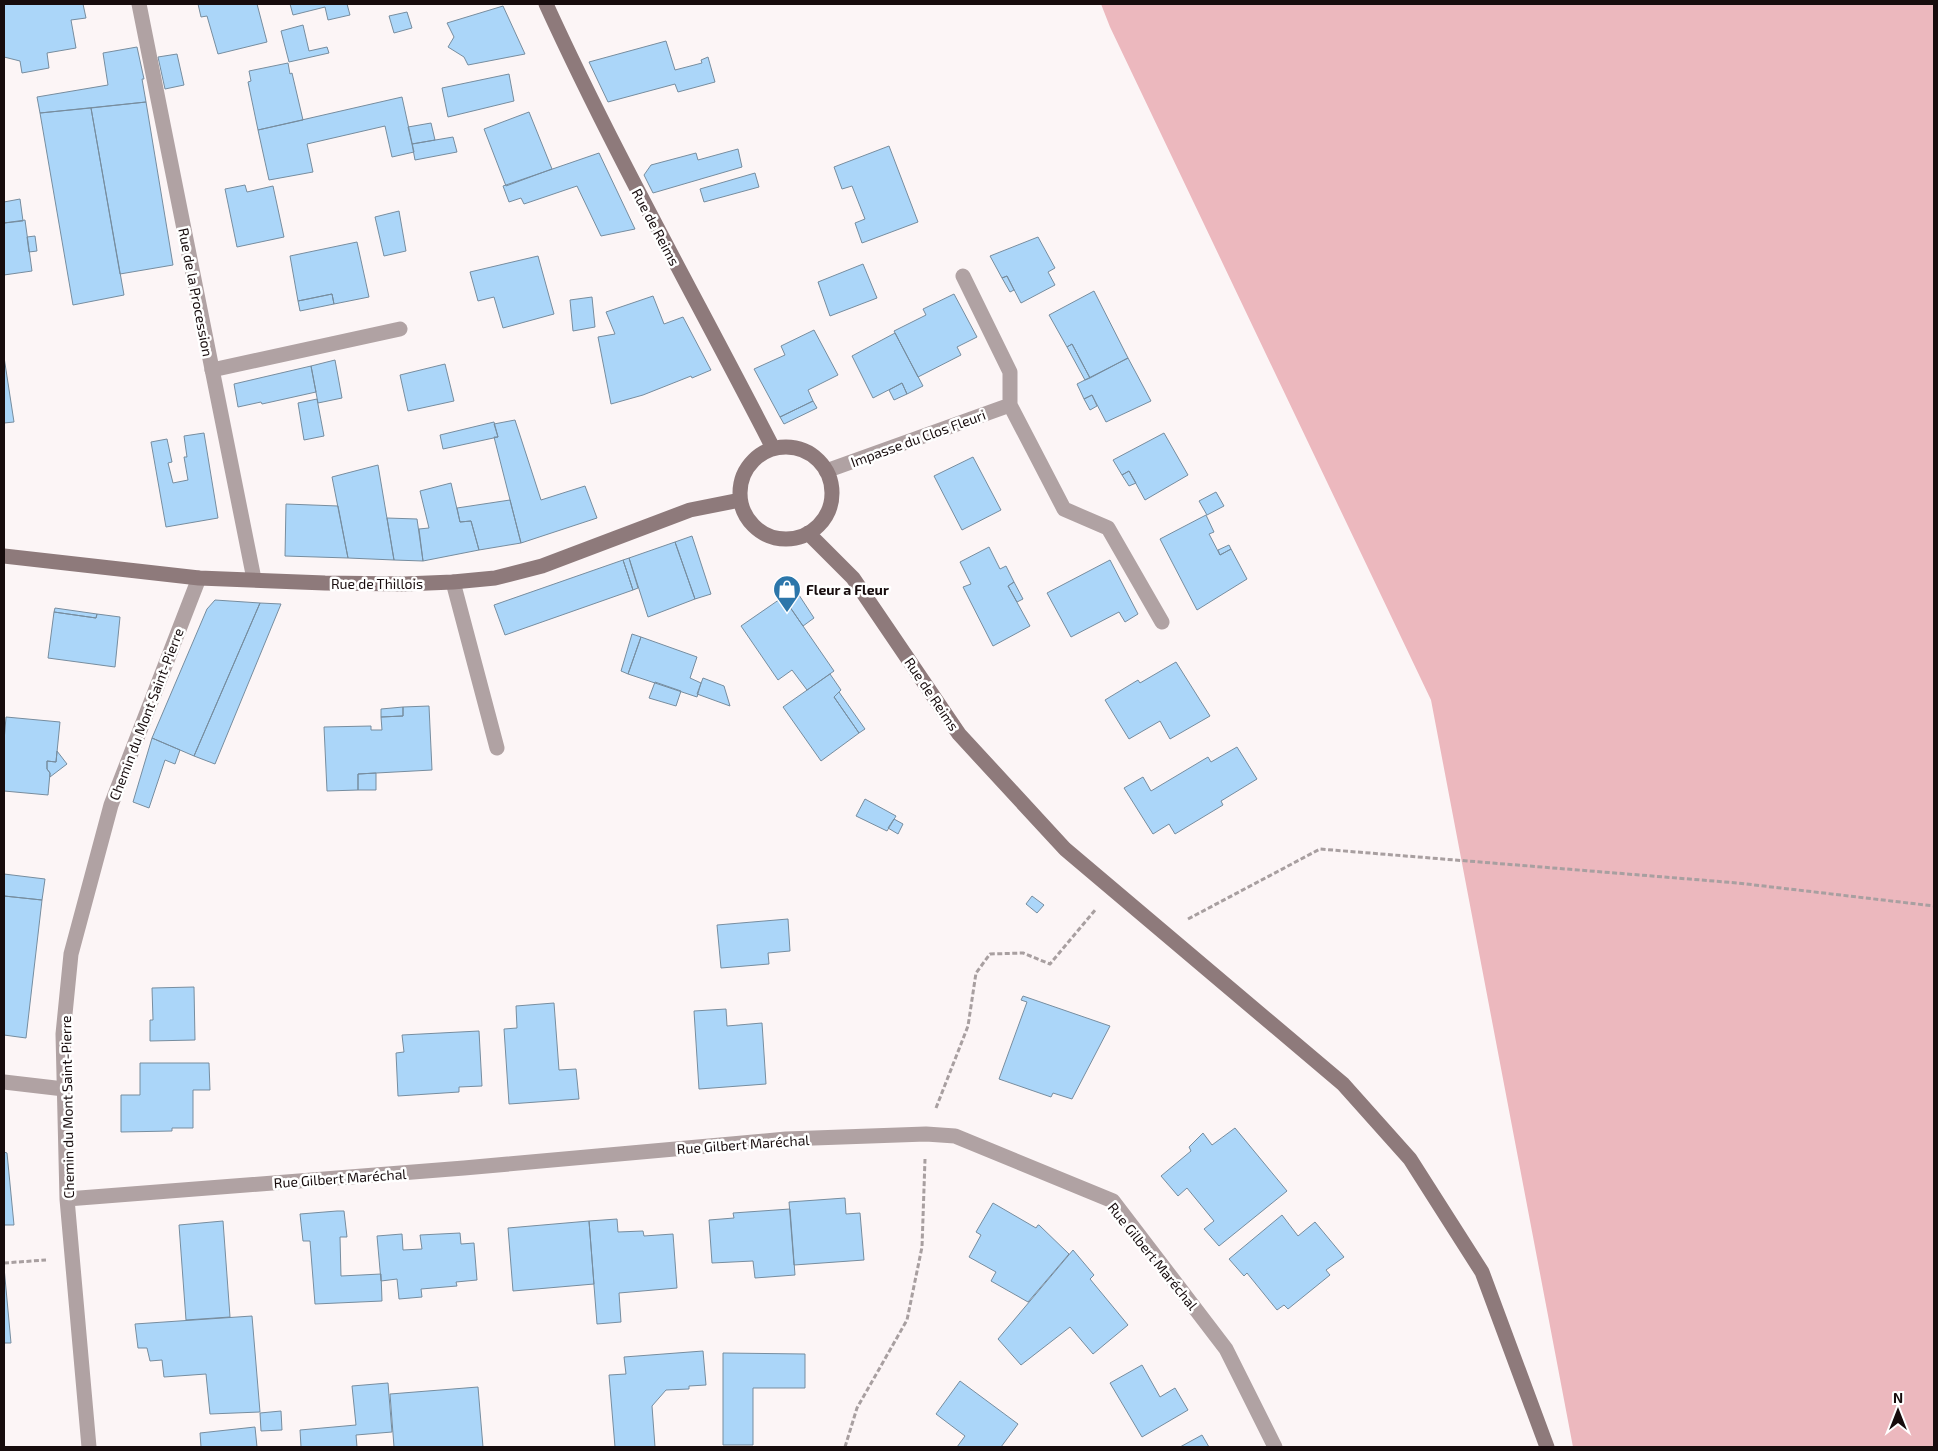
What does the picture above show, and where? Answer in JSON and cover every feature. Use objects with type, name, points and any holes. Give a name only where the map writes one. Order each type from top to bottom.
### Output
[{"type":"street","name":"Rue de la Procession","points":[[139,4],[254,579]]},
{"type":"street","name":"Rue de Reims","points":[[546,4],[580,77],[636,188],[773,448]]},
{"type":"street","points":[[963,276],[1010,372],[1010,405],[1064,509],[1108,528],[1162,622]]},
{"type":"street","points":[[212,370],[400,329]]},
{"type":"street","name":"Impasse du Clos Fleuri","points":[[826,471],[1010,405]]},
{"type":"street","points":[[773,448],[798,448],[809,452],[819,460],[826,471],[831,484],[832,499],[827,513],[819,525],[808,534],[779,539],[765,534],[752,526],[744,514],[740,500],[740,483],[746,468],[758,456],[773,448]]},
{"type":"street","name":"Rue de Thillois","points":[[4,556],[199,578],[364,584],[453,582],[495,578],[542,566],[690,510],[740,500]]},
{"type":"street","name":"Rue de Reims","points":[[808,534],[853,578],[959,734],[1065,849],[1343,1084],[1410,1159],[1482,1272],[1547,1447]]},
{"type":"street","name":"Chemin du Mont Saint-Pierre","points":[[88,1447],[67,1199],[63,1034],[71,954],[110,805],[199,578]]},
{"type":"street","points":[[453,582],[497,748]]},
{"type":"street","points":[[4,1082],[64,1089]]},
{"type":"street","name":"Rue Gilbert Maréchal","points":[[67,1199],[464,1168],[786,1139],[926,1134],[955,1136],[1113,1201],[1226,1349],[1275,1447]]},
{"type":"path","points":[[1164,932],[1320,849],[1738,883],[1934,906]]},
{"type":"path","points":[[845,1447],[856,1408],[907,1320],[922,1248],[926,1134],[968,1026],[976,973],[990,954],[1022,953],[1050,964],[1082,927]]},
{"type":"path","points":[[4,1263],[72,1258]]},
{"type":"shaded area","points":[[1101,4],[1934,4],[1934,1447],[1573,1447],[1431,700],[1110,27]]},
{"type":"building","points":[[4,4],[83,4],[86,18],[71,20],[76,48],[47,53],[49,68],[22,73],[20,61],[4,57]]},
{"type":"building","points":[[198,4],[257,4],[267,42],[218,54],[207,16],[201,17]]},
{"type":"building","points":[[290,4],[347,4],[350,15],[328,20],[325,7],[293,15]]},
{"type":"building","points":[[503,6],[525,54],[468,65],[464,57],[448,47],[454,37],[447,23]]},
{"type":"building","points":[[407,12],[412,28],[394,33],[389,16]]},
{"type":"building","points":[[303,25],[309,51],[327,47],[329,53],[289,62],[281,31]]},
{"type":"building","points":[[666,41],[675,70],[702,63],[701,60],[708,57],[715,82],[678,92],[675,84],[608,102],[589,62]]},
{"type":"building","points":[[137,47],[144,79],[142,79],[146,102],[40,113],[37,97],[108,85],[103,53]]},
{"type":"building","points":[[177,54],[184,85],[165,89],[158,57]]},
{"type":"building","points":[[288,63],[303,120],[258,130],[248,82],[251,81],[249,71]]},
{"type":"building","points":[[509,74],[514,101],[448,117],[442,88]]},
{"type":"building","points":[[402,97],[414,152],[392,157],[385,126],[307,144],[313,172],[269,180],[258,130]]},
{"type":"building","points":[[146,102],[173,265],[120,274],[91,108]]},
{"type":"building","points":[[91,108],[124,295],[73,305],[40,113]]},
{"type":"building","points":[[529,112],[552,169],[506,186],[484,129]]},
{"type":"building","points":[[431,123],[435,140],[412,144],[408,127]]},
{"type":"building","points":[[453,137],[457,152],[415,160],[412,144]]},
{"type":"building","points":[[889,146],[918,222],[862,243],[855,223],[865,219],[852,186],[842,189],[834,167]]},
{"type":"building","points":[[738,149],[742,167],[653,193],[644,175],[651,165],[696,153],[698,160]]},
{"type":"building","points":[[599,153],[635,229],[601,236],[577,186],[524,204],[521,198],[509,202],[503,186]]},
{"type":"building","points":[[755,173],[759,187],[704,202],[700,189]]},
{"type":"building","points":[[245,185],[247,192],[273,186],[284,237],[237,247],[225,189]]},
{"type":"building","points":[[20,199],[23,221],[4,223],[4,202]]},
{"type":"building","points":[[399,211],[406,251],[384,256],[375,217]]},
{"type":"building","points":[[25,220],[32,271],[4,275],[4,223]]},
{"type":"building","points":[[35,236],[37,251],[29,252],[27,237]]},
{"type":"building","points":[[1038,237],[1055,268],[1048,272],[1055,285],[1021,303],[1007,276],[1002,278],[990,256]]},
{"type":"building","points":[[357,242],[369,297],[334,304],[332,294],[298,301],[290,256]]},
{"type":"building","points":[[538,256],[554,314],[503,328],[494,297],[478,301],[470,272]]},
{"type":"building","points":[[863,264],[877,298],[830,316],[818,282]]},
{"type":"building","points":[[1007,276],[1014,290],[1010,292],[1002,278]]},
{"type":"building","points":[[1094,291],[1128,358],[1090,378],[1072,344],[1067,347],[1049,315]]},
{"type":"building","points":[[332,294],[334,304],[300,311],[298,301]]},
{"type":"building","points":[[954,294],[977,337],[957,347],[961,355],[918,377],[894,331],[926,315],[923,309]]},
{"type":"building","points":[[653,296],[664,324],[683,317],[711,370],[643,395],[611,404],[598,337],[615,334],[606,312]]},
{"type":"building","points":[[592,297],[595,327],[573,331],[570,300]]},
{"type":"building","points":[[814,330],[838,375],[808,390],[813,401],[780,417],[754,369],[785,355],[781,346]]},
{"type":"building","points":[[895,333],[923,386],[907,394],[902,383],[873,398],[852,356]]},
{"type":"building","points":[[1072,344],[1090,378],[1085,380],[1067,347]]},
{"type":"building","points":[[4,357],[14,422],[4,423]]},
{"type":"building","points":[[1128,358],[1151,401],[1106,422],[1092,395],[1084,399],[1077,384]]},
{"type":"building","points":[[335,360],[342,398],[318,403],[311,366]]},
{"type":"building","points":[[445,364],[454,401],[408,411],[400,375]]},
{"type":"building","points":[[311,366],[316,392],[262,404],[261,402],[238,407],[234,384]]},
{"type":"building","points":[[902,383],[907,394],[894,400],[889,390]]},
{"type":"building","points":[[1092,395],[1097,406],[1090,410],[1084,399]]},
{"type":"building","points":[[317,399],[324,436],[304,440],[298,403]]},
{"type":"building","points":[[813,401],[817,408],[784,424],[780,417]]},
{"type":"building","points":[[515,420],[541,500],[585,486],[597,518],[521,543],[494,437],[498,437],[494,424]]},
{"type":"building","points":[[494,422],[498,437],[443,449],[440,435]]},
{"type":"building","points":[[204,433],[218,518],[166,527],[151,442],[167,439],[172,462],[168,463],[173,483],[188,480],[184,457],[187,457],[184,436]]},
{"type":"building","points":[[1164,433],[1188,475],[1145,500],[1129,471],[1122,475],[1113,460]]},
{"type":"building","points":[[973,457],[1001,510],[962,530],[934,476]]},
{"type":"building","points":[[378,465],[394,560],[348,558],[332,477]]},
{"type":"building","points":[[1129,471],[1136,483],[1129,486],[1122,475]]},
{"type":"building","points":[[451,483],[460,522],[471,521],[479,550],[423,561],[419,529],[429,528],[420,491]]},
{"type":"building","points":[[1216,492],[1224,506],[1207,515],[1199,501]]},
{"type":"building","points":[[510,500],[521,543],[479,550],[471,521],[460,522],[457,508]]},
{"type":"building","points":[[286,504],[338,506],[348,558],[285,556]]},
{"type":"building","points":[[1206,515],[1214,532],[1209,534],[1220,555],[1231,549],[1247,579],[1197,610],[1160,539]]},
{"type":"building","points":[[387,518],[417,519],[423,561],[394,560]]},
{"type":"building","points":[[692,536],[711,594],[695,599],[675,542]]},
{"type":"building","points":[[675,542],[695,599],[648,617],[629,558]]},
{"type":"building","points":[[1229,545],[1231,549],[1220,555],[1218,550]]},
{"type":"building","points":[[989,547],[1000,569],[1006,566],[1014,582],[1008,586],[1030,626],[993,646],[963,587],[971,584],[960,562]]},
{"type":"building","points":[[629,558],[638,588],[633,590],[623,560]]},
{"type":"building","points":[[623,560],[633,590],[505,635],[494,605]]},
{"type":"building","points":[[1110,560],[1138,614],[1125,622],[1119,612],[1071,637],[1047,593]]},
{"type":"building","points":[[1014,582],[1023,599],[1017,602],[1008,586]]},
{"type":"building","points":[[797,592],[814,618],[803,626],[785,600]]},
{"type":"building","points":[[783,597],[834,671],[807,690],[792,670],[778,680],[741,626]]},
{"type":"building","points":[[215,600],[260,603],[194,756],[152,738],[207,609]]},
{"type":"building","points":[[260,603],[281,604],[215,764],[194,756]]},
{"type":"building","points":[[55,608],[97,614],[96,618],[54,612]]},
{"type":"building","points":[[54,612],[96,618],[97,614],[120,617],[115,667],[48,658]]},
{"type":"building","points":[[632,634],[641,637],[628,674],[621,671]]},
{"type":"building","points":[[641,637],[697,657],[690,678],[701,683],[697,697],[628,674]]},
{"type":"building","points":[[1176,662],[1210,716],[1170,739],[1160,721],[1129,739],[1105,700],[1138,680],[1140,683]]},
{"type":"building","points":[[830,674],[841,690],[834,697],[859,733],[821,761],[783,707]]},
{"type":"building","points":[[703,678],[724,686],[730,706],[697,694]]},
{"type":"building","points":[[655,682],[681,691],[676,706],[649,698]]},
{"type":"building","points":[[839,692],[865,729],[859,733],[834,697]]},
{"type":"building","points":[[429,706],[432,770],[358,774],[358,790],[327,791],[324,727],[371,726],[371,730],[382,730],[381,717],[403,716],[403,707]]},
{"type":"building","points":[[403,707],[403,716],[381,717],[381,709]]},
{"type":"building","points":[[6,717],[60,722],[56,762],[47,761],[47,769],[50,773],[48,795],[4,791]]},
{"type":"building","points":[[152,738],[180,750],[175,764],[165,760],[149,808],[133,802]]},
{"type":"building","points":[[1237,747],[1257,779],[1221,801],[1223,805],[1175,834],[1169,824],[1153,834],[1124,788],[1143,777],[1151,791],[1208,757],[1211,762]]},
{"type":"building","points":[[57,751],[67,764],[50,777],[47,761],[56,762]]},
{"type":"building","points":[[376,773],[376,790],[358,790],[358,774]]},
{"type":"building","points":[[865,799],[896,816],[887,831],[856,816]]},
{"type":"building","points":[[894,819],[903,824],[898,834],[888,828]]},
{"type":"building","points":[[4,874],[45,879],[42,900],[4,896]]},
{"type":"building","points":[[4,896],[42,900],[26,1038],[4,1035]]},
{"type":"building","points":[[1032,896],[1044,905],[1037,913],[1026,904]]},
{"type":"building","points":[[788,919],[790,951],[768,953],[769,964],[721,968],[717,925]]},
{"type":"building","points":[[194,987],[195,1040],[150,1041],[150,1020],[153,1020],[152,988]]},
{"type":"building","points":[[1023,996],[1110,1026],[1072,1099],[1053,1093],[1051,1097],[999,1079],[1027,1002],[1021,1000]]},
{"type":"building","points":[[554,1003],[559,1070],[576,1069],[579,1099],[509,1104],[504,1029],[517,1028],[516,1006]]},
{"type":"building","points":[[726,1009],[727,1026],[762,1023],[766,1084],[699,1089],[694,1011]]},
{"type":"building","points":[[479,1031],[482,1086],[459,1087],[459,1092],[398,1096],[396,1053],[404,1052],[402,1035]]},
{"type":"building","points":[[140,1063],[209,1063],[210,1090],[193,1090],[193,1128],[172,1128],[172,1131],[121,1132],[121,1095],[140,1095]]},
{"type":"building","points":[[1235,1128],[1287,1191],[1219,1246],[1204,1229],[1214,1221],[1187,1188],[1178,1196],[1161,1176],[1191,1151],[1189,1147],[1203,1133],[1212,1145]]},
{"type":"building","points":[[4,1152],[7,1153],[14,1225],[4,1225]]},
{"type":"building","points":[[845,1198],[846,1214],[860,1213],[864,1260],[794,1265],[789,1202]]},
{"type":"building","points":[[993,1203],[1036,1228],[1039,1225],[1069,1254],[1028,1302],[991,1281],[996,1272],[969,1257],[981,1235],[976,1232]]},
{"type":"building","points":[[790,1209],[795,1275],[755,1278],[753,1261],[712,1263],[709,1220],[734,1218],[733,1213]]},
{"type":"building","points":[[344,1211],[347,1237],[340,1237],[341,1276],[381,1274],[382,1301],[315,1304],[310,1241],[303,1241],[300,1214]]},
{"type":"building","points":[[1282,1215],[1298,1236],[1315,1222],[1344,1257],[1326,1270],[1330,1275],[1288,1309],[1284,1305],[1277,1310],[1247,1273],[1244,1276],[1229,1259]]},
{"type":"building","points":[[617,1219],[618,1232],[643,1231],[644,1236],[673,1234],[677,1288],[619,1293],[621,1322],[597,1324],[589,1221]]},
{"type":"building","points":[[223,1221],[230,1317],[186,1320],[179,1225]]},
{"type":"building","points":[[589,1221],[594,1284],[513,1291],[508,1228]]},
{"type":"building","points":[[460,1233],[461,1244],[474,1243],[477,1280],[456,1282],[457,1286],[421,1289],[422,1297],[399,1299],[397,1279],[381,1281],[377,1236],[402,1234],[403,1250],[422,1249],[420,1235]]},
{"type":"building","points":[[1073,1250],[1094,1275],[1090,1279],[1128,1325],[1093,1354],[1070,1327],[1021,1365],[998,1339]]},
{"type":"building","points":[[4,1267],[11,1343],[4,1343]]},
{"type":"building","points":[[252,1316],[260,1412],[210,1414],[206,1374],[164,1377],[162,1360],[150,1361],[147,1348],[138,1348],[135,1324]]},
{"type":"building","points":[[703,1351],[706,1385],[689,1386],[689,1389],[666,1390],[652,1406],[655,1447],[615,1447],[609,1375],[626,1374],[624,1357]]},
{"type":"building","points":[[723,1353],[805,1354],[805,1388],[753,1388],[753,1445],[723,1445]]},
{"type":"building","points":[[1142,1365],[1160,1397],[1175,1388],[1188,1410],[1142,1437],[1110,1383]]},
{"type":"building","points":[[960,1381],[1018,1424],[1001,1447],[957,1447],[965,1436],[936,1414]]},
{"type":"building","points":[[388,1383],[392,1432],[356,1435],[357,1447],[301,1447],[300,1430],[356,1425],[352,1386]]},
{"type":"building","points":[[478,1387],[483,1447],[394,1447],[390,1394]]},
{"type":"building","points":[[281,1411],[282,1430],[261,1431],[260,1413]]},
{"type":"building","points":[[255,1427],[257,1447],[201,1447],[200,1433]]},
{"type":"building","points":[[1202,1435],[1209,1447],[1180,1447]]},
{"type":"place","name":"Fleur a Fleur","points":[[787,613]]}]
